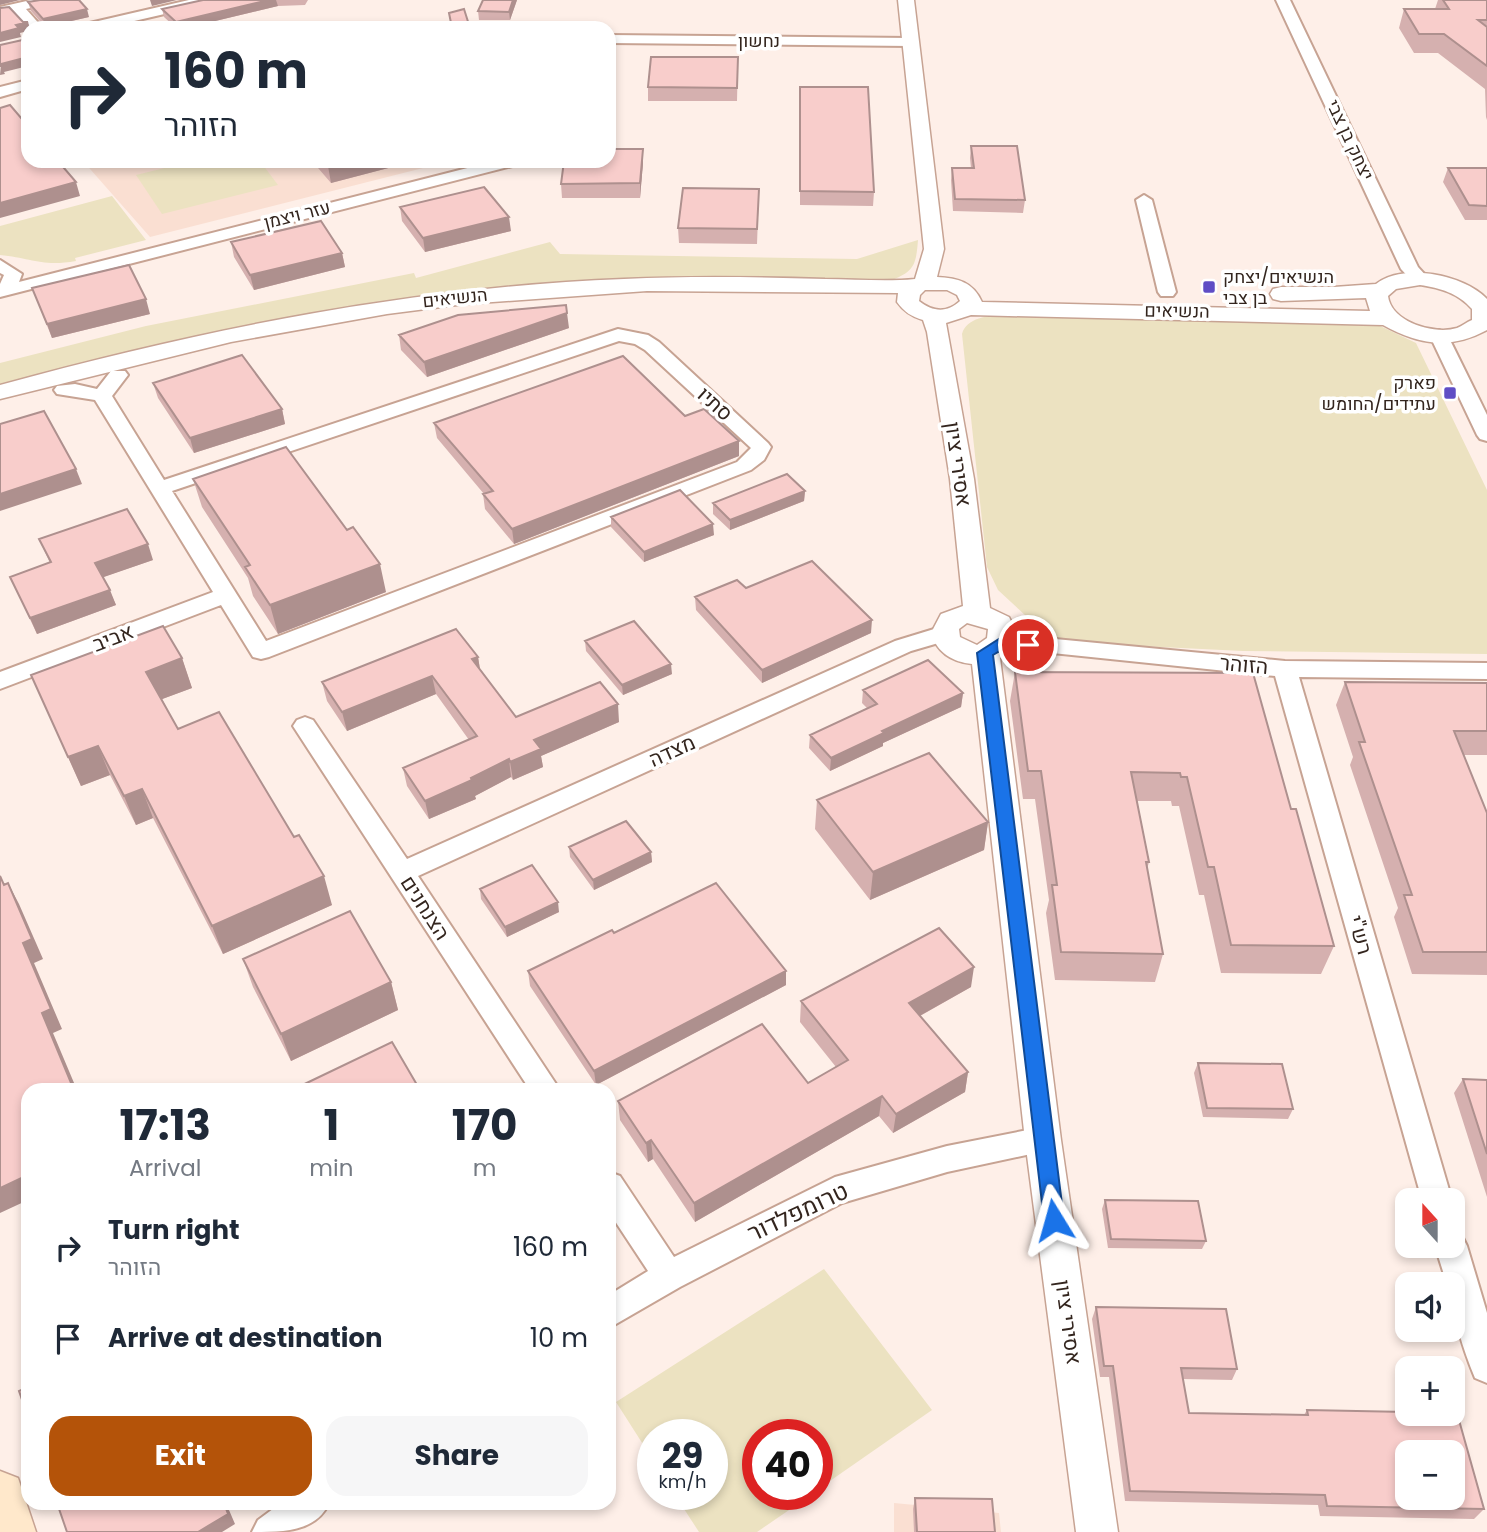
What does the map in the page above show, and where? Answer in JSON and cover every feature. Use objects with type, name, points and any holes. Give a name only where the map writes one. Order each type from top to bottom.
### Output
[{"type":"main road","points":[[0,1496],[11,1532]]},
{"type":"street","points":[[0,11],[49,0]]},
{"type":"street","points":[[116,21],[207,0]]},
{"type":"street","name":"אסירי ציון","points":[[906,0],[934,249],[922,298],[938,332],[962,479],[977,614]]},
{"type":"street","name":"יצחק בן צבי","points":[[1283,0],[1410,269],[1420,279]]},
{"type":"street","points":[[16,7],[29,21]]},
{"type":"street","name":"נחשון","points":[[616,39],[910,42]]},
{"type":"street","points":[[0,90],[21,85]]},
{"type":"street","name":"עזר ויצמן","points":[[0,292],[486,168]]},
{"type":"street","points":[[1144,200],[1167,292]]},
{"type":"street","name":"אסירי ציון","points":[[934,249],[944,270],[964,295]]},
{"type":"street","points":[[0,292],[12,280],[5,269]]},
{"type":"street","name":"עזר ויצמן","points":[[5,269],[43,275],[80,270]]},
{"type":"street","points":[[1378,290],[1374,298],[1377,308],[1385,318],[1409,330],[1439,336],[1465,334],[1476,330],[1483,323],[1486,316],[1478,301],[1478,294],[1420,279]]},
{"type":"street","name":"הנשיאים","points":[[964,295],[1008,302],[1167,292],[1334,295],[1378,290],[1388,283],[1420,279]]},
{"type":"street","points":[[942,282],[964,295],[954,315],[922,298],[942,282]]},
{"type":"street","name":"הנשיאים","points":[[0,392],[218,337],[325,316],[436,299],[562,288],[670,284],[922,298]]},
{"type":"street","name":"הנשיאים","points":[[964,295],[1041,311],[1252,312],[1385,318]]},
{"type":"street","name":"הנשיאים","points":[[0,408],[118,375],[215,352],[322,331],[501,308],[677,299],[922,298]]},
{"type":"street","name":"סתיו","points":[[160,488],[618,335],[641,339],[652,346],[761,447],[757,456],[744,466],[261,651],[227,595]]},
{"type":"street","points":[[1439,336],[1487,435]]},
{"type":"street","points":[[102,396],[118,375]]},
{"type":"street","points":[[64,390],[102,396],[227,595]]},
{"type":"street","name":"אביב","points":[[0,681],[227,595]]},
{"type":"street","points":[[977,614],[996,621],[1004,635],[993,648],[963,652],[947,641],[944,634],[950,621],[957,616],[977,614]]},
{"type":"street","name":"מצדה","points":[[402,872],[903,646],[944,634]]},
{"type":"street","name":"אסירי ציון","points":[[993,648],[1043,1140],[1097,1532]]},
{"type":"street","name":"הזוהר","points":[[993,648],[1285,669],[1487,671]]},
{"type":"street","name":"רש\"י","points":[[1285,669],[1434,1188]]},
{"type":"street","name":"הצנחנים","points":[[305,726],[541,1083]]},
{"type":"street","name":"טרומפלדור","points":[[616,1309],[669,1276],[835,1191],[947,1159],[1043,1140]]},
{"type":"street","points":[[616,1196],[669,1276]]},
{"type":"street","points":[[1455,1258],[1487,1367]]},
{"type":"street","points":[[270,1532],[302,1510]]},
{"type":"shaded area","points":[[89,168],[423,168],[150,237]]},
{"type":"shaded area","points":[[164,168],[265,168],[278,185],[162,214],[136,175]]},
{"type":"shaded area","points":[[112,196],[146,240],[64,263],[45,263],[0,255],[0,226]]},
{"type":"shaded area","points":[[918,240],[912,267],[889,281],[724,280],[351,308],[245,326],[0,387],[0,363],[146,326],[414,273],[416,278],[550,242],[560,254],[857,259]]},
{"type":"shaded area","points":[[1006,315],[1374,323],[1416,343],[1487,490],[1487,654],[1243,651],[1036,641],[1026,616],[998,590],[987,567],[962,334],[966,326],[983,317]]},
{"type":"shaded area","points":[[824,1269],[932,1410],[833,1479],[833,1419],[742,1419],[742,1510],[789,1510],[757,1532],[699,1532],[685,1510],[728,1510],[728,1419],[637,1419],[637,1435],[616,1402]]},
{"type":"shaded area","points":[[894,1503],[999,1513],[1001,1532],[894,1532]]},
{"type":"building","points":[[79,0],[87,9],[43,19],[28,2]]},
{"type":"building","points":[[203,0],[269,0],[180,21],[175,21],[162,9]]},
{"type":"building","points":[[483,0],[513,0],[509,12],[478,11]]},
{"type":"building","points":[[1443,0],[1487,0],[1487,20],[1478,20],[1487,27],[1487,66],[1444,34],[1419,34],[1404,9],[1449,9]]},
{"type":"building","points":[[9,7],[22,21],[16,25],[19,28],[0,33],[0,8]]},
{"type":"building","points":[[464,9],[468,21],[451,21],[449,13]]},
{"type":"building","points":[[21,40],[21,59],[0,66],[0,45]]},
{"type":"building","points":[[651,57],[738,57],[737,88],[648,87]]},
{"type":"building","points":[[800,87],[868,87],[874,192],[800,191]]},
{"type":"building","points":[[10,105],[21,118],[21,168],[64,168],[76,182],[0,203],[0,108]]},
{"type":"building","points":[[971,146],[1017,146],[1025,200],[955,199],[952,168],[974,168]]},
{"type":"building","points":[[616,149],[643,149],[640,183],[561,184],[563,168],[616,168]]},
{"type":"building","points":[[1448,168],[1487,168],[1487,206],[1469,205]]},
{"type":"building","points":[[484,187],[509,217],[423,238],[400,207]]},
{"type":"building","points":[[683,188],[759,189],[757,229],[678,228]]},
{"type":"building","points":[[321,221],[342,253],[250,275],[231,242]]},
{"type":"building","points":[[129,265],[146,299],[47,324],[32,288]]},
{"type":"building","points":[[566,305],[567,313],[424,362],[399,335],[458,315]]},
{"type":"building","points":[[242,355],[282,409],[190,438],[153,383]]},
{"type":"building","points":[[623,356],[685,416],[704,409],[739,441],[512,529],[483,494],[493,491],[434,423]]},
{"type":"building","points":[[44,411],[76,469],[0,494],[0,424]]},
{"type":"building","points":[[286,447],[347,530],[353,527],[380,564],[270,605],[245,567],[250,565],[193,479]]},
{"type":"building","points":[[787,474],[805,491],[730,520],[713,503]]},
{"type":"building","points":[[680,490],[713,524],[644,552],[611,517]]},
{"type":"building","points":[[127,509],[148,544],[95,563],[110,590],[30,618],[10,577],[51,562],[39,539]]},
{"type":"building","points":[[812,561],[872,620],[762,670],[695,597],[737,580],[746,588]]},
{"type":"building","points":[[634,621],[671,664],[622,685],[585,641]]},
{"type":"building","points":[[163,626],[182,658],[146,672],[178,729],[219,712],[294,837],[299,835],[324,876],[212,926],[142,789],[124,796],[98,746],[68,757],[31,675]]},
{"type":"building","points":[[456,629],[478,657],[472,659],[516,717],[600,682],[618,704],[534,740],[541,749],[510,762],[509,759],[471,778],[472,780],[425,801],[403,768],[477,736],[432,676],[342,712],[322,682]]},
{"type":"building","points":[[928,660],[963,693],[831,758],[810,735],[877,704],[863,690]]},
{"type":"building","points":[[1015,672],[1253,673],[1291,809],[1296,809],[1334,946],[1231,945],[1214,867],[1208,867],[1187,777],[1181,777],[1180,773],[1131,772],[1149,862],[1146,862],[1163,954],[1061,952],[1052,885],[1057,885],[1041,771],[1028,771]]},
{"type":"building","points":[[1345,682],[1487,683],[1487,731],[1454,731],[1487,813],[1487,952],[1423,952],[1404,895],[1412,895],[1359,742],[1365,742]]},
{"type":"building","points":[[929,753],[988,822],[873,872],[817,800]]},
{"type":"building","points":[[626,821],[651,852],[593,880],[569,847]]},
{"type":"building","points":[[532,865],[558,902],[505,927],[480,889]]},
{"type":"building","points":[[0,876],[4,885],[8,883],[32,939],[23,943],[51,1009],[42,1013],[71,1083],[21,1083],[21,1178],[0,1188]]},
{"type":"building","points":[[716,883],[786,971],[594,1071],[528,971]]},
{"type":"building","points":[[350,911],[391,982],[281,1034],[243,959]]},
{"type":"building","points":[[939,928],[974,967],[909,1003],[968,1072],[896,1114],[882,1096],[694,1203],[651,1140],[646,1143],[618,1101],[762,1024],[808,1083],[848,1060],[801,1001]]},
{"type":"building","points":[[392,1042],[416,1083],[307,1083]]},
{"type":"building","points":[[1198,1063],[1282,1064],[1293,1109],[1207,1108]]},
{"type":"building","points":[[1463,1079],[1487,1080],[1487,1154]]},
{"type":"building","points":[[1105,1200],[1198,1201],[1206,1241],[1111,1239]]},
{"type":"building","points":[[1096,1307],[1226,1309],[1237,1369],[1181,1368],[1189,1413],[1308,1415],[1307,1410],[1395,1412],[1395,1426],[1461,1426],[1465,1440],[1395,1440],[1395,1507],[1327,1506],[1325,1495],[1130,1491],[1113,1366],[1104,1366]]},
{"type":"building","points":[[1465,1441],[1484,1509],[1465,1509]]},
{"type":"building","points":[[915,1498],[992,1499],[995,1532],[917,1532]]},
{"type":"building","points":[[59,1510],[227,1510],[228,1514],[198,1532],[67,1532]]},
{"type":"place","name":"הנשיאים/יצחק בן צבי","points":[[1209,287]]},
{"type":"place","name":"פארק עתידים/החומש","points":[[1450,393]]},
{"type":"route","points":[[1028,645],[1002,642],[985,653],[1054,1220]]}]
